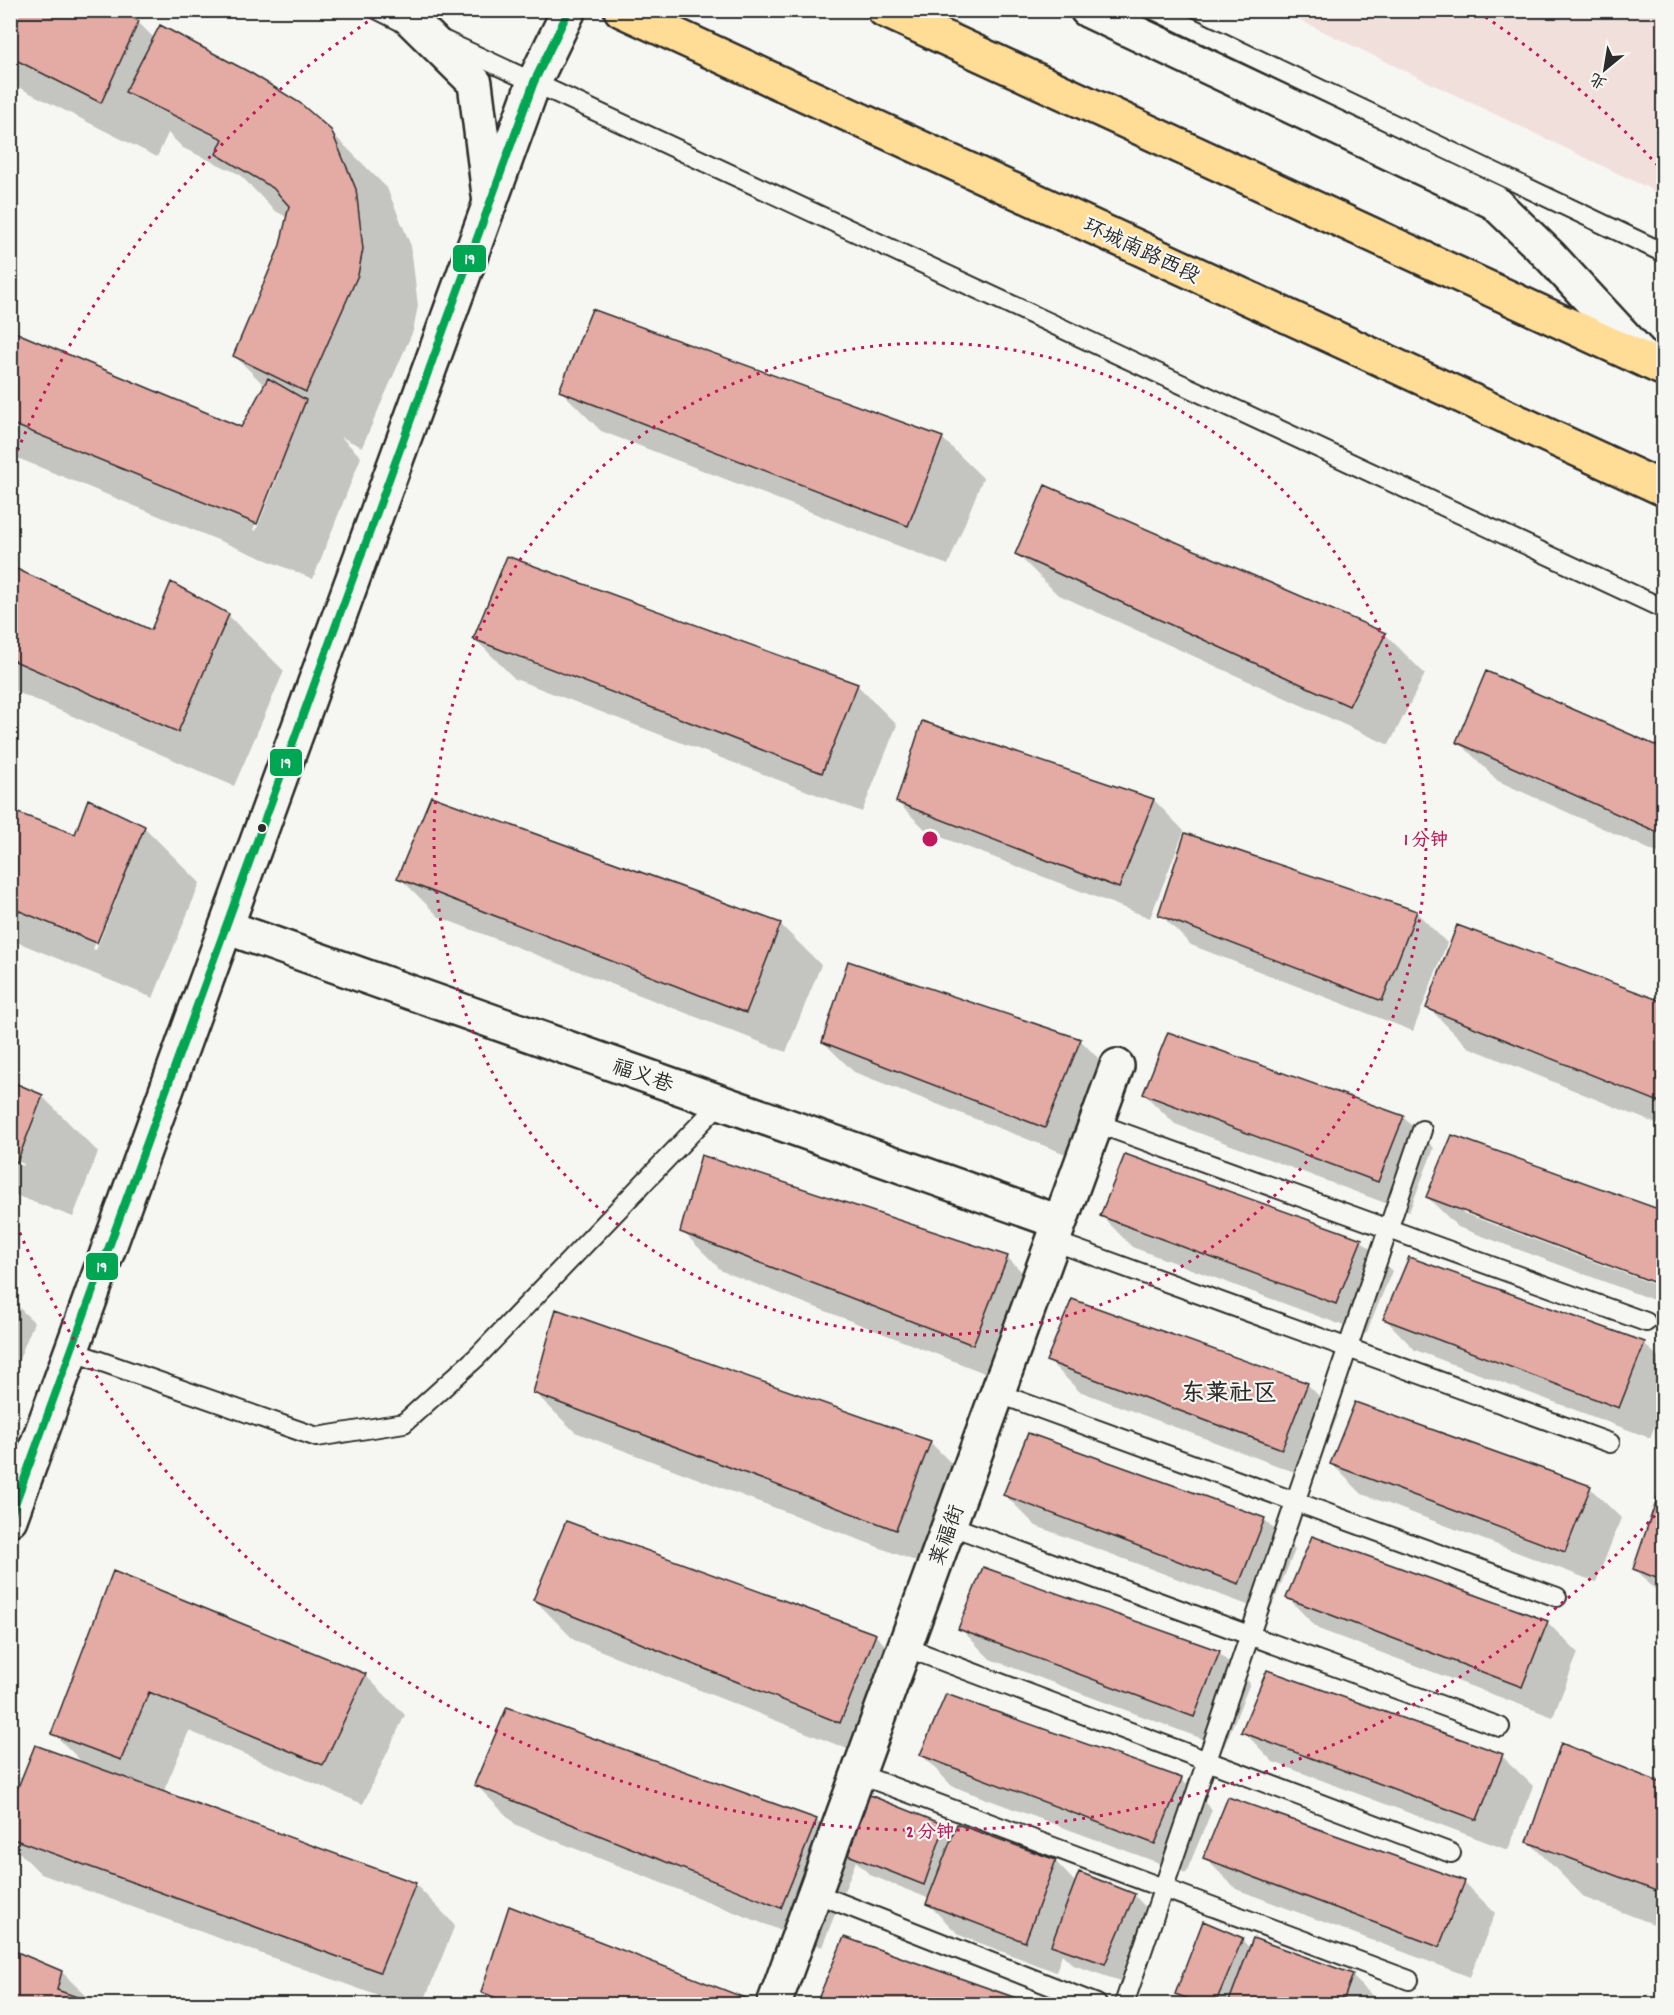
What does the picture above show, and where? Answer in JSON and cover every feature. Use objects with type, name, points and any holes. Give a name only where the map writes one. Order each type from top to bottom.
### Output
[{"type":"main road","name":"环城南路西段","points":[[621,10],[1664,489]]},
{"type":"main road","points":[[884,10],[1655,365]]},
{"type":"street","points":[[10,1520],[534,82],[569,10]]},
{"type":"street","points":[[1087,10],[1494,202],[1550,256],[1655,365]]},
{"type":"street","points":[[412,21],[475,83],[490,204]]},
{"type":"street","name":"福义巷","points":[[226,927],[721,1102],[1056,1231]]},
{"type":"street","name":"莱福街","points":[[774,2004],[1117,1066]]},
{"type":"lane","points":[[378,10],[412,21],[534,82],[1664,609]]},
{"type":"lane","points":[[1154,10],[1664,253]]},
{"type":"lane","points":[[71,1351],[317,1437],[404,1423],[477,1357],[721,1102]]},
{"type":"lane","points":[[1096,1123],[1646,1322]]},
{"type":"lane","points":[[1124,2004],[1422,1130]]},
{"type":"lane","points":[[1056,1231],[1348,1348],[1610,1443]]},
{"type":"lane","points":[[997,1393],[1557,1597]]},
{"type":"lane","points":[[949,1525],[1500,1727]]},
{"type":"lane","points":[[905,1647],[1451,1853]]},
{"type":"lane","points":[[858,1774],[1409,1980]]},
{"type":"lane","points":[[815,1893],[1096,2004]]},
{"type":"shaded area","points":[[1281,11],[1663,11],[1663,195]]},
{"type":"building","points":[[10,10],[119,10],[139,21],[101,103],[10,57]]},
{"type":"building","points":[[160,25],[251,73],[300,103],[331,130],[356,189],[363,249],[358,275],[306,392],[233,356],[280,245],[289,206],[273,188],[216,154],[223,139],[125,92]]},
{"type":"building","points":[[592,309],[943,437],[908,526],[559,391]]},
{"type":"building","points":[[10,330],[241,427],[268,378],[306,400],[257,524],[10,423]]},
{"type":"building","points":[[1045,485],[1386,633],[1349,706],[1015,554]]},
{"type":"building","points":[[507,556],[858,684],[822,773],[473,639]]},
{"type":"building","points":[[10,566],[151,630],[171,582],[229,614],[178,732],[10,659]]},
{"type":"building","points":[[1486,671],[1664,749],[1664,835],[1456,742]]},
{"type":"building","points":[[922,721],[1154,799],[1119,888],[896,802]]},
{"type":"building","points":[[431,796],[781,923],[746,1013],[397,878]]},
{"type":"building","points":[[88,799],[145,826],[97,943],[10,907],[10,810],[75,834]]},
{"type":"building","points":[[1185,833],[1417,911],[1382,1001],[1158,915]]},
{"type":"building","points":[[1457,925],[1664,1002],[1664,1104],[1426,1008]]},
{"type":"building","points":[[848,961],[1081,1039],[1045,1128],[822,1042]]},
{"type":"building","points":[[1168,1032],[1404,1116],[1378,1182],[1143,1094]]},
{"type":"building","points":[[10,1081],[43,1095],[17,1162],[10,1160]]},
{"type":"building","points":[[1452,1135],[1664,1211],[1664,1279],[1661,1285],[1426,1197]]},
{"type":"building","points":[[1125,1154],[1362,1239],[1336,1304],[1100,1216]]},
{"type":"building","points":[[701,1155],[1008,1256],[973,1345],[680,1232]]},
{"type":"building","points":[[1409,1257],[1645,1342],[1619,1408],[1383,1319]]},
{"type":"building","points":[[1072,1299],[1308,1383],[1282,1449],[1046,1361]]},
{"type":"building","points":[[556,1309],[931,1441],[896,1530],[533,1393]]},
{"type":"building","points":[[1355,1402],[1591,1486],[1565,1552],[1330,1464]]},
{"type":"building","points":[[1028,1433],[1265,1518],[1239,1584],[1003,1495]]},
{"type":"building","points":[[1664,1478],[1664,1581],[1633,1569]]},
{"type":"building","points":[[566,1521],[876,1634],[840,1723],[533,1600]]},
{"type":"building","points":[[1312,1536],[1548,1621],[1522,1687],[1286,1598]]},
{"type":"building","points":[[983,1567],[1220,1651],[1194,1717],[958,1629]]},
{"type":"building","points":[[113,1571],[366,1674],[323,1765],[149,1692],[121,1760],[51,1734]]},
{"type":"building","points":[[1267,1670],[1503,1754],[1477,1820],[1241,1732]]},
{"type":"building","points":[[946,1694],[1182,1778],[1155,1844],[920,1755]]},
{"type":"building","points":[[507,1707],[817,1819],[781,1908],[474,1785]]},
{"type":"building","points":[[1561,1743],[1664,1784],[1664,1894],[1527,1842]]},
{"type":"building","points":[[35,1745],[416,1883],[380,1972],[10,1838],[10,1807]]},
{"type":"building","points":[[867,1794],[945,1825],[924,1885],[848,1855]]},
{"type":"building","points":[[1228,1797],[1465,1881],[1439,1947],[1203,1858]]},
{"type":"building","points":[[957,1824],[1056,1860],[1025,1942],[926,1904]]},
{"type":"building","points":[[1079,1872],[1135,1894],[1105,1964],[1051,1945]]},
{"type":"building","points":[[509,1906],[753,2001],[751,2004],[512,2004],[481,1992]]},
{"type":"building","points":[[1203,1921],[1243,1938],[1215,2004],[1203,2004],[1175,1994]]},
{"type":"building","points":[[844,1937],[1033,2004],[833,2004],[818,1999]]},
{"type":"building","points":[[1253,1938],[1353,1974],[1342,2004],[1228,2004]]},
{"type":"building","points":[[10,1949],[62,1971],[57,1990],[97,2004],[10,2004]]},
{"type":"transit line","name":"19","points":[[10,1518],[534,82],[569,10]]},
{"type":"district","name":"东莱社区","points":[[1229,1392]]}]
